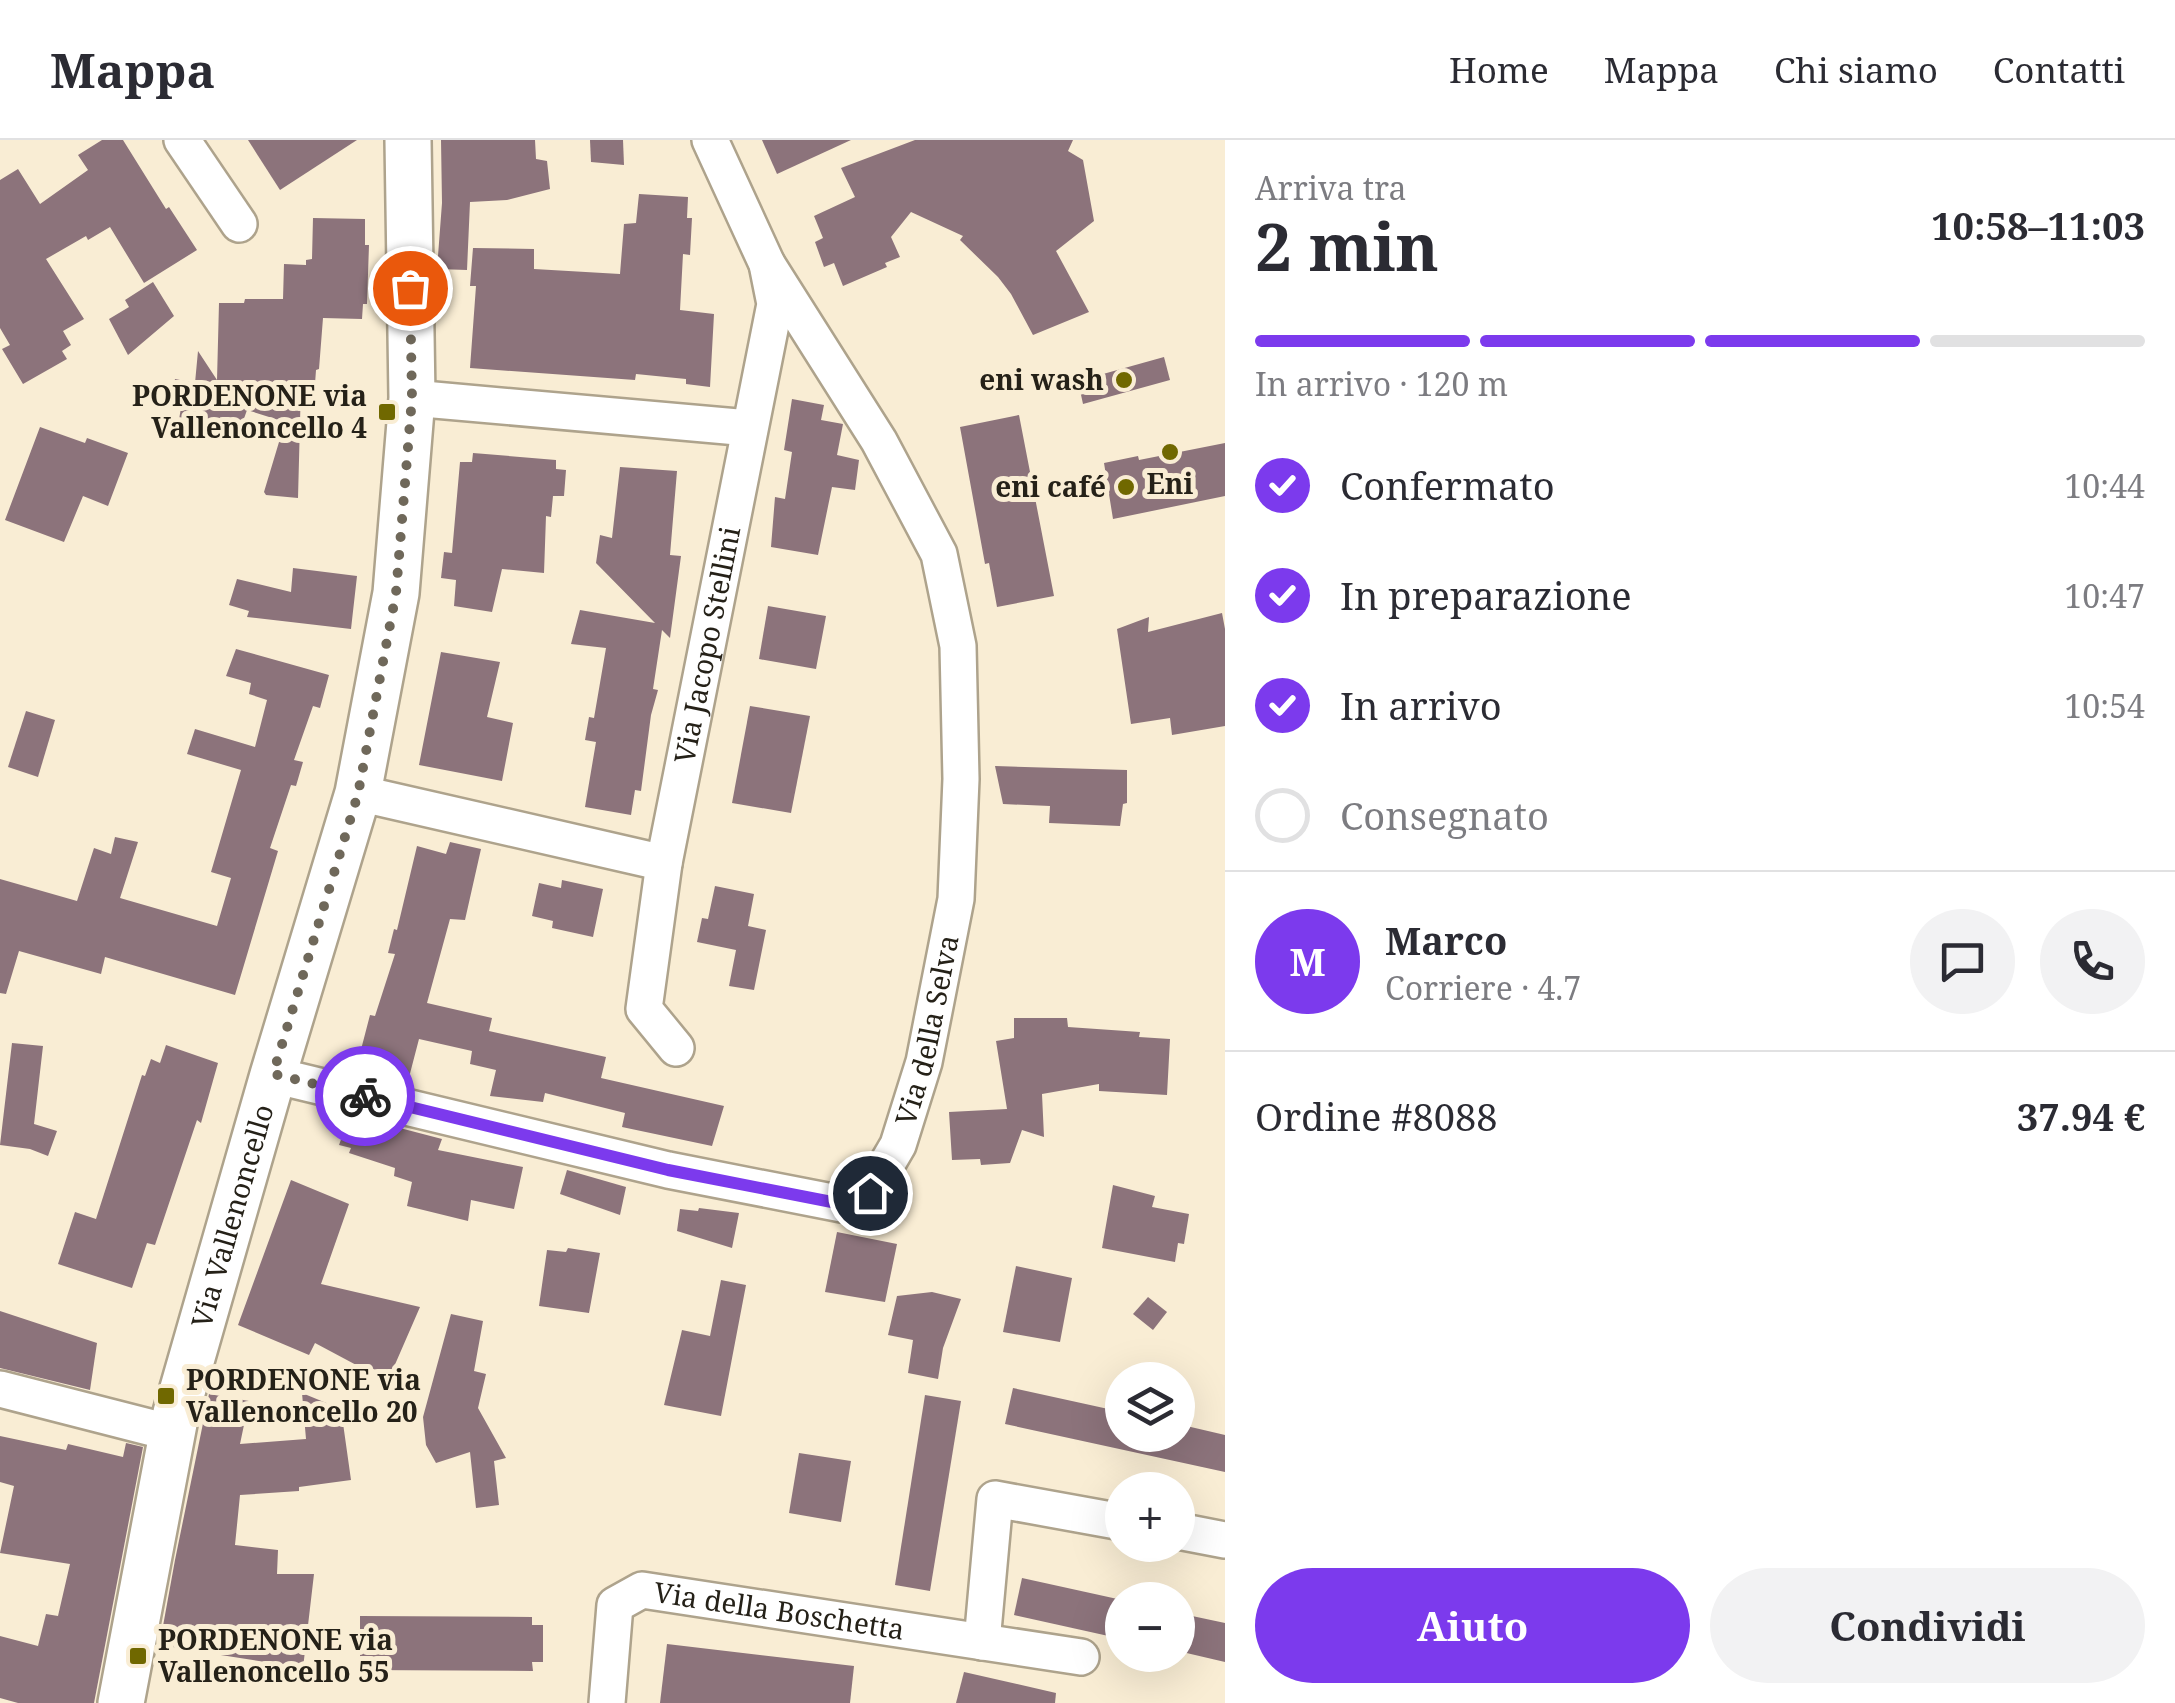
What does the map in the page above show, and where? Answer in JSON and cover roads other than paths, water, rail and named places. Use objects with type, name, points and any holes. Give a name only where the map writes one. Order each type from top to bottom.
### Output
[{"type":"street","points":[[182,140],[239,224]]},
{"type":"street","name":"Via Vallenoncello","points":[[121,1703],[172,1433],[273,1074],[358,794],[396,593],[412,398],[408,140]]},
{"type":"street","name":"Via Jacopo Stellini","points":[[710,140],[767,264],[879,441]]},
{"type":"street","name":"Via Jacopo Stellini","points":[[676,1048],[644,1009],[664,863],[775,304],[767,264]]},
{"type":"street","points":[[412,398],[748,428]]},
{"type":"street","name":"Via della Selva","points":[[273,1074],[668,1170],[842,1204],[870,1193],[898,1145],[924,1062],[956,900],[961,779],[958,646],[940,554],[879,441]]},
{"type":"street","points":[[358,794],[664,863]]},
{"type":"street","points":[[0,1389],[172,1433]]},
{"type":"street","points":[[982,1642],[995,1499],[1105,1519]]},
{"type":"street","points":[[1195,1534],[1225,1540]]},
{"type":"street","name":"Via della Boschetta","points":[[607,1703],[615,1605],[642,1590],[1081,1657]]},
{"type":"place","name":"eni wash","points":[[1124,380]]},
{"type":"place","name":"PORDENONE via Vallenoncello 4","points":[[387,412]]},
{"type":"place","name":"Eni","points":[[1170,452]]},
{"type":"place","name":"eni café","points":[[1126,487]]},
{"type":"place","name":"PORDENONE via Vallenoncello 20","points":[[166,1396]]},
{"type":"place","name":"PORDENONE via Vallenoncello 55","points":[[138,1656]]}]
